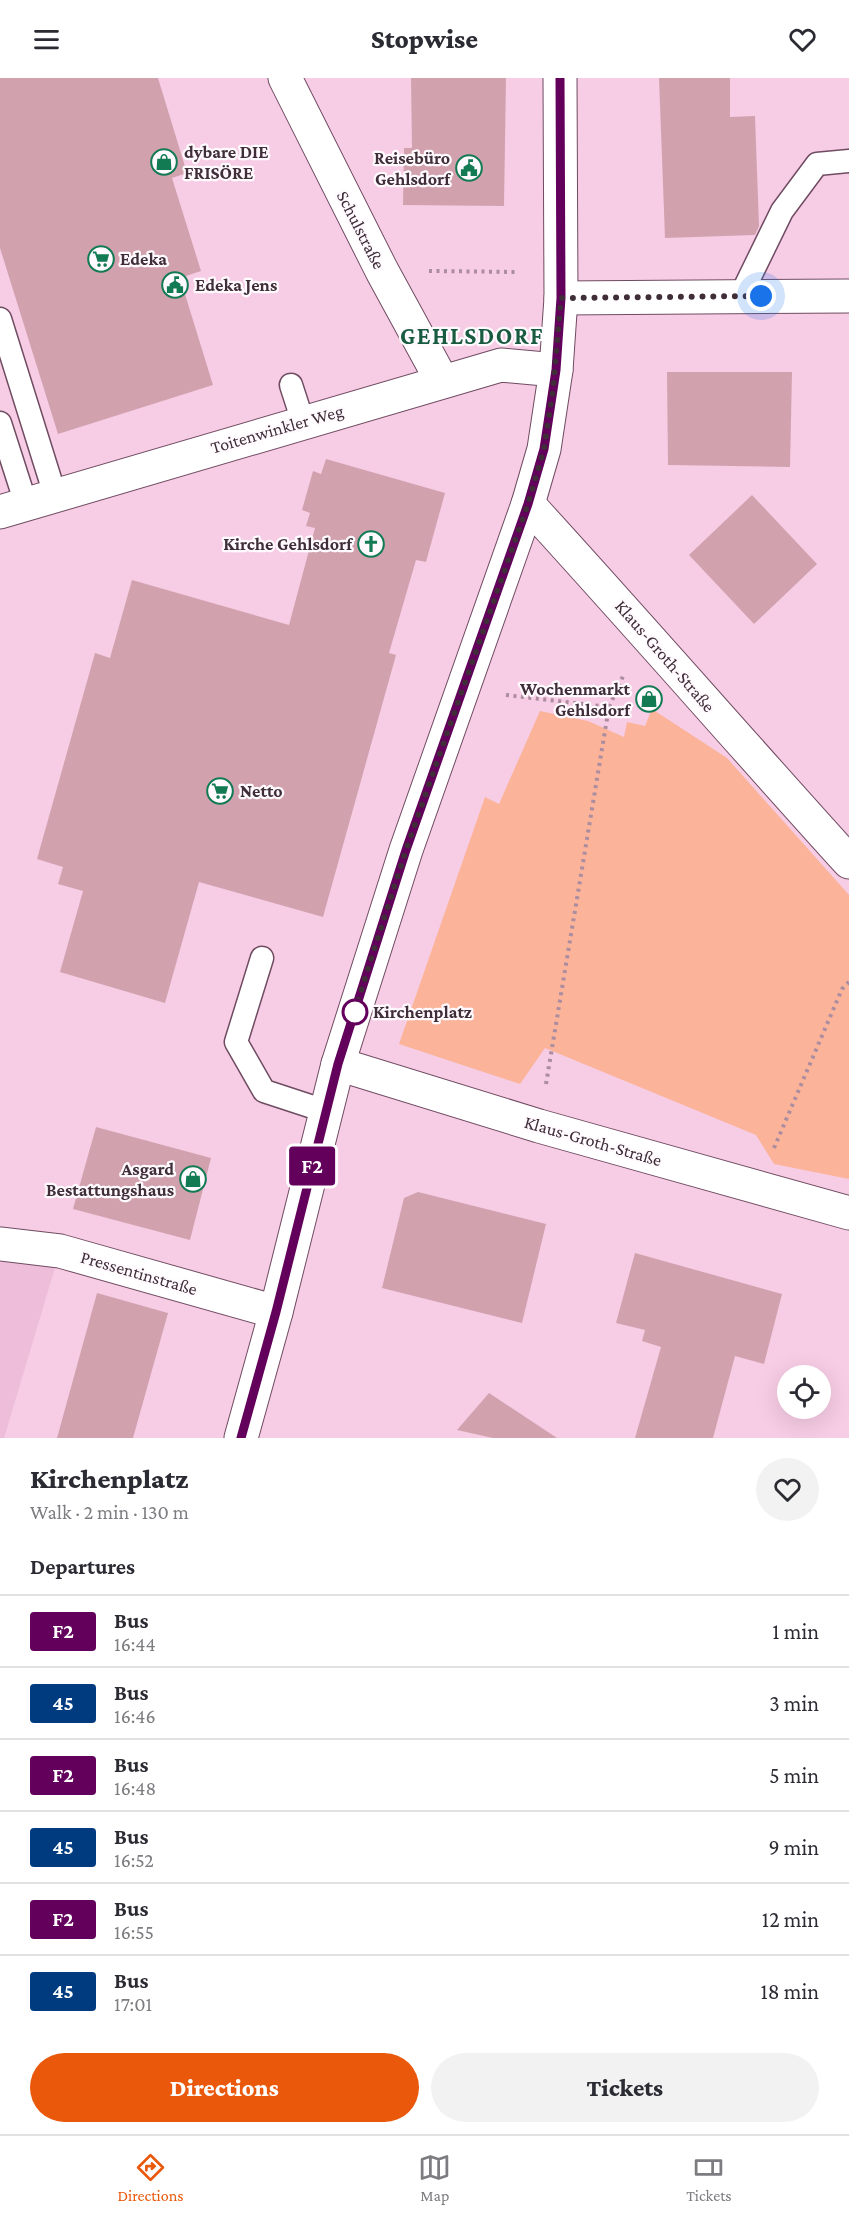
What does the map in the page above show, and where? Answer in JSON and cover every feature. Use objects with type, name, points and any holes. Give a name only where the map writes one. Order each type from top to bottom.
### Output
[{"type":"street","name":"Schulstraße","points":[[285,78],[382,271],[442,381]]},
{"type":"street","points":[[241,1438],[276,1312],[338,1064],[406,850],[528,504],[544,449],[556,370],[561,287],[560,78]]},
{"type":"street","points":[[561,287],[740,297],[849,296]]},
{"type":"street","name":"Toitenwinkler Weg","points":[[27,504],[501,365],[556,370]]},
{"type":"street","name":"Klaus-Groth-Straße","points":[[528,504],[849,862]]},
{"type":"street","name":"Klaus-Groth-Straße","points":[[338,1064],[539,1126],[849,1213]]},
{"type":"street","name":"Pressentinstraße","points":[[0,1244],[60,1251],[276,1312]]},
{"type":"lane","points":[[740,297],[782,211],[817,164],[849,161]]},
{"type":"lane","points":[[0,318],[27,504]]},
{"type":"lane","points":[[291,385],[303,422]]},
{"type":"lane","points":[[0,423],[27,504]]},
{"type":"lane","points":[[262,957],[236,1042],[264,1091],[325,1111]]},
{"type":"path","points":[[382,271],[539,273],[561,287]]},
{"type":"path","points":[[539,1126],[609,707],[643,630]]},
{"type":"path","points":[[464,686],[482,692],[609,707]]},
{"type":"path","points":[[757,1188],[842,989],[849,981]]},
{"type":"shaded area","name":"Kirchenplatz","points":[[652,709],[727,758],[849,895],[849,1179],[774,1164],[756,1135],[545,1048],[520,1084],[399,1044],[485,797],[499,804],[540,711],[588,721],[624,737],[627,722],[645,726]]},
{"type":"shaded area","points":[[0,1244],[60,1251],[4,1438],[0,1438]]},
{"type":"building","name":"Edeka","points":[[0,78],[158,78],[187,173],[172,178],[201,271],[180,278],[213,385],[58,434],[0,248]]},
{"type":"building","points":[[411,78],[506,78],[504,206],[403,205],[404,148],[412,148]]},
{"type":"building","points":[[659,78],[730,78],[730,117],[755,116],[759,226],[755,235],[665,238]]},
{"type":"building","points":[[667,372],[792,372],[790,467],[668,465]]},
{"type":"building","points":[[326,459],[445,493],[426,562],[416,560],[389,653],[396,655],[323,917],[199,882],[165,1003],[60,972],[83,891],[58,884],[63,867],[37,859],[95,653],[110,658],[132,580],[289,625],[315,528],[306,526],[310,513],[302,510],[313,471],[321,474]]},
{"type":"building","points":[[752,495],[817,564],[754,624],[689,555]]},
{"type":"building","points":[[96,1127],[211,1158],[190,1240],[73,1209]]},
{"type":"building","points":[[418,1192],[546,1224],[522,1323],[382,1288],[404,1198]]},
{"type":"building","points":[[635,1253],[782,1294],[764,1364],[735,1356],[713,1438],[635,1438],[661,1347],[642,1341],[645,1330],[616,1323]]},
{"type":"building","points":[[97,1293],[168,1313],[133,1438],[57,1438]]},
{"type":"building","points":[[489,1393],[557,1438],[493,1438],[457,1430]]},
{"type":"bus line","name":"F2","points":[[241,1438],[276,1312],[338,1064],[406,850],[528,504],[544,449],[556,370],[561,298],[560,78]]},
{"type":"place","name":"dybare DIE FRISÖRE","points":[[164,162]]},
{"type":"place","name":"Reisebüro Gehlsdorf","points":[[469,168]]},
{"type":"place","name":"Edeka","points":[[101,259]]},
{"type":"place","name":"Edeka Jens","points":[[175,285]]},
{"type":"place","name":"Kirche Gehlsdorf","points":[[371,544]]},
{"type":"place","name":"Wochenmarkt Gehlsdorf","points":[[649,699]]},
{"type":"place","name":"Netto","points":[[220,791]]},
{"type":"place","name":"Kirchenplatz","points":[[355,1012]]},
{"type":"place","name":"Asgard Bestattungshaus","points":[[193,1179]]},
{"type":"district","name":"GEHLSDORF","points":[[472,335]]},
{"type":"route","points":[[355,1012],[353,1016],[406,850],[528,504],[544,449],[556,370],[561,298],[761,296]]}]
